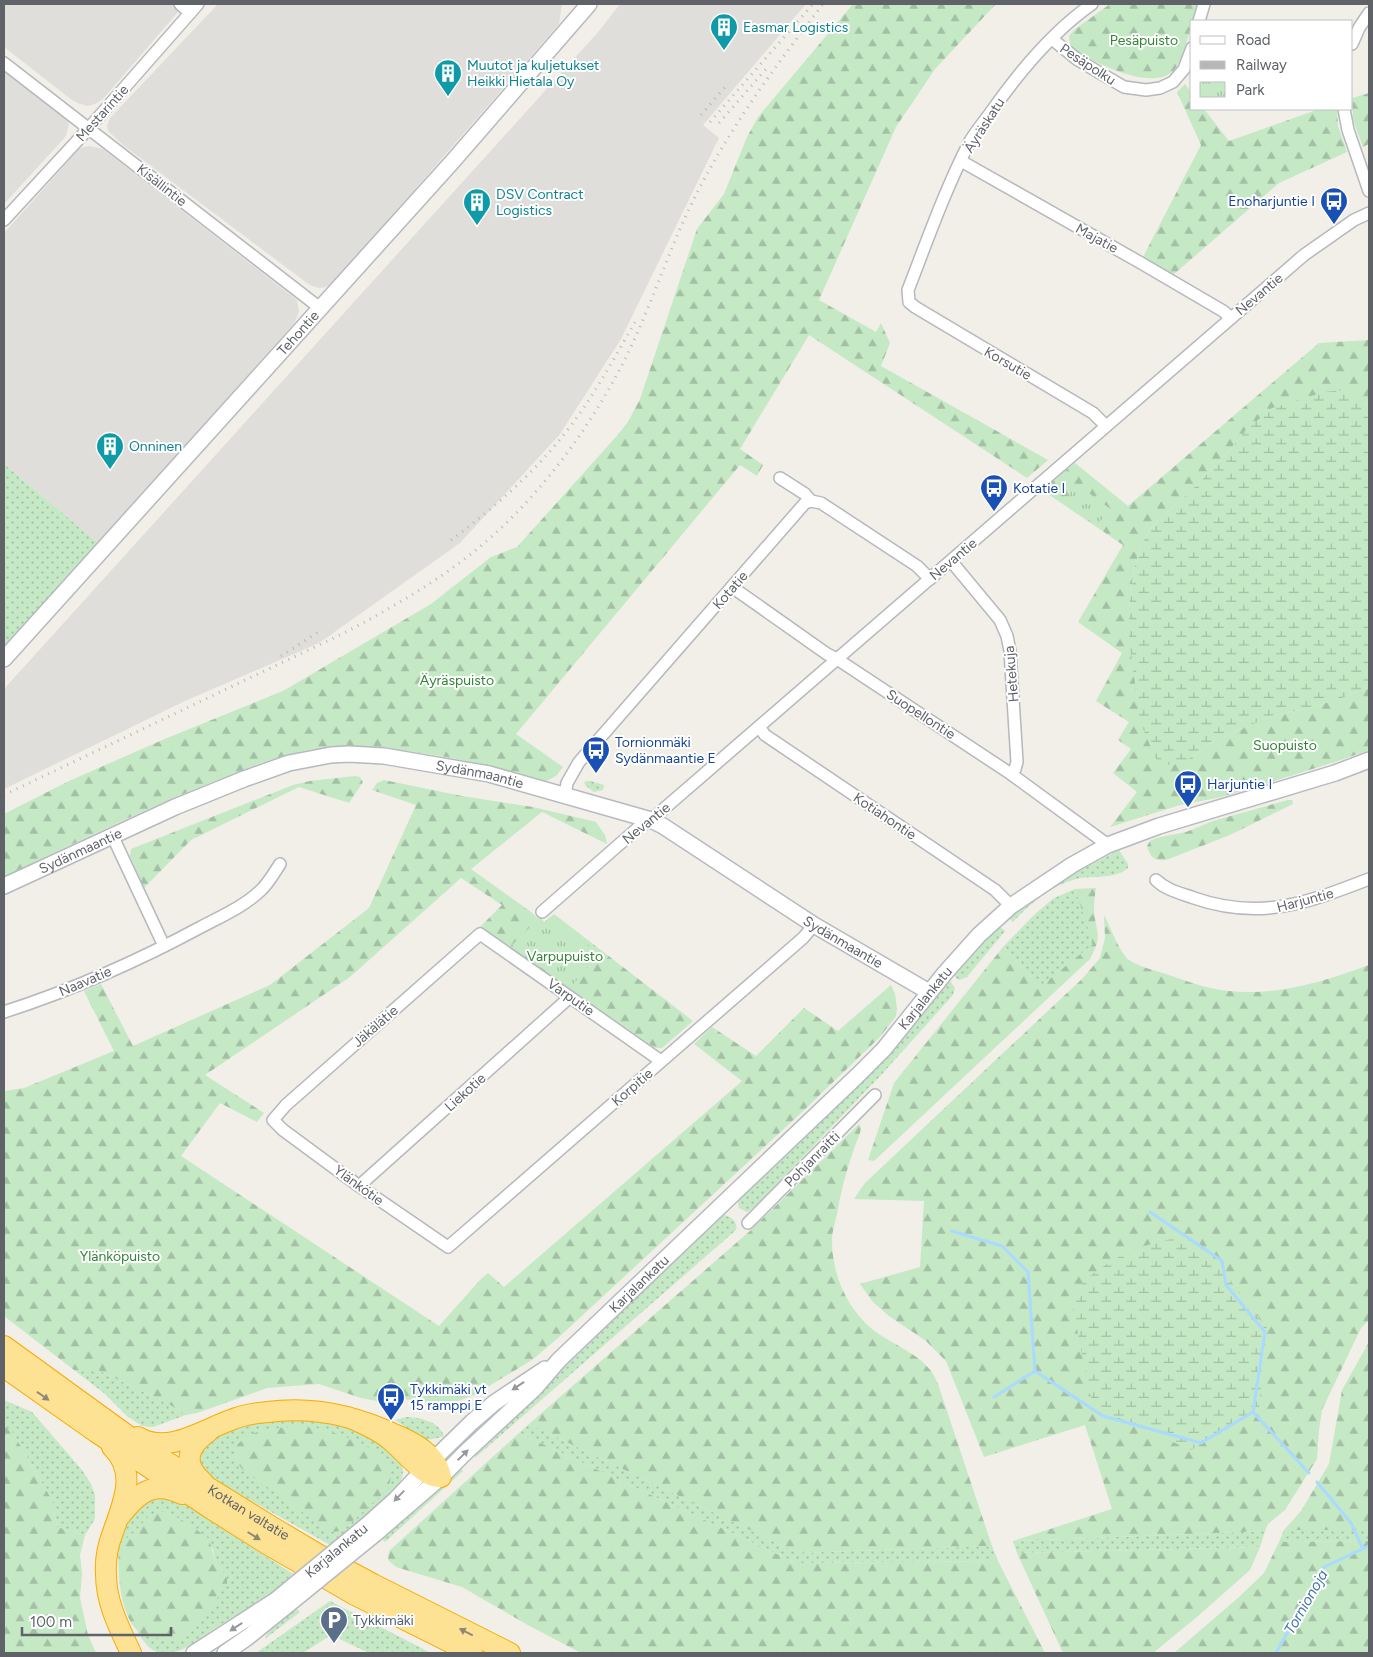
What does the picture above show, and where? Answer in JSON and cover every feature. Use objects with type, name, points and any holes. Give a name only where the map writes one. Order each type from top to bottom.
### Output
[{"type":"highway","name":"Kotkan valtatie","points":[[4,1346],[166,1462],[274,1548],[348,1591],[472,1653]]},
{"type":"highway","name":"Kotkan valtatie","points":[[4,1367],[96,1432],[214,1501],[510,1653]]},
{"type":"highway","points":[[94,1412],[141,1439],[158,1444],[176,1442],[245,1416],[279,1410],[324,1412],[348,1417],[380,1433],[402,1450],[433,1469]]},
{"type":"highway","points":[[214,1501],[193,1472],[190,1452],[196,1441],[217,1425]]},
{"type":"highway","points":[[96,1432],[117,1452],[126,1467],[127,1481],[119,1517],[109,1546],[106,1572],[108,1600],[131,1653]]},
{"type":"highway","points":[[119,1517],[138,1496],[147,1491],[163,1488],[214,1501]]},
{"type":"highway","points":[[118,1624],[142,1653]]},
{"type":"street","points":[[180,4],[190,13]]},
{"type":"street","name":"Mestarintie","points":[[4,220],[89,128],[198,4]]},
{"type":"street","name":"Tehontie","points":[[4,659],[453,161],[589,4]]},
{"type":"street","name":"Äyräskatu","points":[[909,302],[908,290],[970,141],[1012,82],[1052,39],[1092,4]]},
{"type":"street","points":[[1199,20],[1204,4]]},
{"type":"street","points":[[1353,42],[1369,13]]},
{"type":"street","name":"Pesäpolku","points":[[1052,39],[1078,60],[1124,87],[1146,90],[1160,88],[1173,82],[1184,69],[1190,53]]},
{"type":"street","name":"Kisällintie","points":[[4,63],[320,308]]},
{"type":"street","points":[[1344,110],[1348,130],[1369,191]]},
{"type":"street","name":"Majatie","points":[[961,161],[1141,263],[1223,311],[1231,318]]},
{"type":"street","name":"Nevantie","points":[[542,912],[952,561],[1304,255],[1354,220],[1369,213]]},
{"type":"street","name":"Korsutie","points":[[909,302],[914,308],[1093,413],[1106,426]]},
{"type":"street","points":[[780,478],[805,494],[811,501],[821,503],[917,566],[930,579]]},
{"type":"street","name":"Kotatie","points":[[565,795],[567,783],[579,762],[800,508],[811,501]]},
{"type":"street","name":"Hetekuja","points":[[952,561],[1000,620],[1007,636],[1010,651],[1017,762],[1011,774]]},
{"type":"street","name":"Suopellontie","points":[[732,588],[827,654],[1011,774],[1108,845]]},
{"type":"street","name":"Kotiahontie","points":[[759,727],[774,740],[995,890],[1011,906]]},
{"type":"street","name":"Sydänmaantie","points":[[4,886],[175,807],[289,763],[315,757],[349,754],[384,756],[489,774],[651,820],[814,925],[929,992]]},
{"type":"street","name":"Karjalankatu","points":[[225,1653],[248,1637],[280,1604],[371,1529],[433,1469],[466,1452],[534,1389],[559,1360],[884,1049],[965,949],[1011,906],[1072,865],[1108,845],[1159,826],[1335,773],[1369,760]]},
{"type":"street","points":[[112,835],[164,946]]},
{"type":"street","name":"Naavatie","points":[[4,1012],[94,978],[164,946],[228,912],[262,890],[280,864]]},
{"type":"street","name":"Harjuntie","points":[[1156,880],[1163,887],[1208,903],[1224,907],[1261,910],[1293,905],[1369,879]]},
{"type":"street","name":"Korpitie","points":[[448,1247],[803,938],[814,925]]},
{"type":"street","name":"Varputie","points":[[480,934],[661,1061]]},
{"type":"street","name":"Jäkälätie","points":[[273,1120],[286,1105],[480,934]]},
{"type":"street","name":"Liekotie","points":[[359,1186],[570,997]]},
{"type":"street","name":"Pohjanraitti","points":[[748,1223],[875,1095]]},
{"type":"street","name":"Ylänkötie","points":[[273,1120],[283,1130],[359,1186],[448,1247]]},
{"type":"street","name":"Karjalankatu","points":[[194,1653],[280,1604]]},
{"type":"shaded area","points":[[4,4],[185,4],[103,99],[88,106],[72,100],[4,47]]},
{"type":"shaded area","points":[[218,4],[562,4],[559,24],[336,280],[326,287],[320,288],[307,283],[123,145],[108,131],[107,126],[110,118]]},
{"type":"shaded area","points":[[620,4],[806,4],[703,125],[719,138],[621,339],[560,434],[460,543],[319,643],[185,701],[4,789],[4,689],[599,31]]},
{"type":"shaded area","points":[[4,71],[66,118],[69,124],[66,136],[4,204]]},
{"type":"shaded area","points":[[89,146],[103,149],[297,300],[299,311],[295,322],[98,543],[4,464],[4,233],[80,148]]},
{"type":"green space","name":"Äyräspuisto","points":[[853,4],[996,4],[935,69],[896,127],[819,300],[876,332],[881,323],[890,343],[881,366],[1048,460],[1027,478],[809,335],[740,449],[763,465],[757,476],[740,465],[516,734],[563,767],[556,776],[546,781],[442,756],[403,751],[345,747],[311,750],[281,756],[184,794],[106,828],[4,877],[4,814],[69,781],[167,738],[283,691],[431,604],[491,557],[517,547],[628,422],[640,399],[697,229],[724,194],[747,137],[758,117]]},
{"type":"green space","name":"Pesäpuisto","points":[[1110,4],[1197,4],[1193,20],[1190,20],[1190,29],[1179,63],[1175,69],[1165,76],[1153,78],[1139,77],[1109,68],[1094,61],[1072,49],[1069,36],[1074,30]]},
{"type":"green space","points":[[1185,84],[1190,90],[1190,110],[1205,110],[1229,141],[1316,110],[1337,110],[1338,126],[1347,152],[1279,183],[1173,275],[1143,257],[1201,145],[1177,92]]},
{"type":"green space","points":[[1369,93],[1369,144],[1363,147],[1353,120],[1353,98]]},
{"type":"green space","name":"Suopuisto","points":[[1369,340],[1369,405],[1357,394],[1246,430],[1190,492],[1156,522],[1141,546],[1134,569],[1129,608],[1129,639],[1193,757],[1214,741],[1274,715],[1306,709],[1348,696],[1369,685],[1369,750],[1268,783],[1217,798],[1180,805],[1110,827],[1137,792],[1113,773],[1131,749],[1118,740],[1129,722],[1096,701],[1122,653],[1078,622],[1123,545],[1042,490],[1075,463],[1128,506],[1319,343]]},
{"type":"green space","points":[[1343,390],[1357,394],[1369,405],[1369,685],[1348,696],[1306,709],[1274,715],[1214,741],[1193,757],[1173,765],[1164,764],[1155,758],[1140,721],[1129,639],[1129,608],[1134,569],[1141,546],[1156,522],[1190,492],[1246,430],[1272,408],[1324,392]]},
{"type":"green space","points":[[4,464],[98,543],[4,647]]},
{"type":"green space","points":[[1078,485],[1112,510],[1096,525],[1062,501]]},
{"type":"green space","points":[[360,777],[363,782],[349,803],[299,787],[191,840],[144,888],[130,856],[131,849],[293,785],[310,781]]},
{"type":"green space","name":"Ylänköpuisto","points":[[384,780],[462,796],[533,807],[596,822],[605,835],[607,844],[542,812],[471,869],[531,912],[543,923],[554,914],[693,1021],[662,1048],[655,1048],[480,927],[502,905],[461,878],[350,977],[205,1075],[264,1113],[257,1122],[220,1103],[181,1156],[439,1326],[488,1273],[504,1287],[742,1081],[694,1044],[712,1027],[756,1056],[804,1008],[838,1031],[891,985],[895,994],[896,1016],[880,1037],[801,1113],[558,1338],[532,1360],[474,1395],[458,1401],[437,1403],[403,1399],[382,1402],[361,1398],[319,1384],[267,1388],[197,1413],[186,1415],[167,1403],[98,1370],[74,1370],[4,1316],[4,1091],[24,1088],[114,1051],[84,991],[101,984],[133,1046],[270,985],[369,908],[416,805],[372,790],[377,783]]},
{"type":"green space","points":[[586,781],[604,785],[603,790],[594,792],[586,786],[584,783]]},
{"type":"green space","points":[[1292,800],[1293,804],[1230,835],[1166,860],[1154,858],[1147,846],[1150,841],[1156,838],[1186,832],[1213,821]]},
{"type":"green space","points":[[1119,850],[1128,864],[1128,868],[1122,872],[1110,876],[1082,878],[1067,882],[1042,896],[1013,922],[1009,918],[1056,883]]},
{"type":"green space","points":[[1096,888],[1094,908],[1098,938],[1090,959],[874,1161],[868,1160],[894,1083],[1003,947],[1040,987],[1093,944],[1075,889]]},
{"type":"green space","points":[[1075,889],[1094,944],[1040,987],[1003,947],[1035,914],[1054,898]]},
{"type":"green space","points":[[1104,915],[1116,941],[1132,962],[1195,984],[1220,990],[1247,992],[1283,989],[1317,982],[1369,965],[1369,1320],[1361,1328],[1322,1410],[1317,1459],[1285,1510],[1268,1524],[1265,1531],[1013,1541],[1112,1509],[1085,1425],[984,1457],[946,1361],[926,1341],[889,1316],[873,1302],[860,1284],[920,1267],[924,1201],[854,1199],[865,1183],[1083,978],[1100,958],[1105,938]]},
{"type":"green space","name":"Varpupuisto","points":[[540,917],[545,923],[552,918],[600,954],[569,989],[512,945]]},
{"type":"green space","points":[[999,926],[1005,931],[967,977],[959,980],[954,976],[984,942]]},
{"type":"green space","points":[[950,981],[955,988],[953,995],[883,1073],[757,1205],[747,1212],[739,1208],[738,1203],[743,1194],[818,1125],[888,1056]]},
{"type":"green space","points":[[859,1124],[861,1128],[860,1133],[846,1173],[832,1234],[833,1253],[838,1277],[848,1300],[863,1320],[879,1334],[918,1358],[933,1374],[992,1546],[798,1553],[529,1424],[751,1230]]},
{"type":"green space","points":[[725,1215],[734,1221],[736,1230],[476,1457],[473,1454],[719,1217]]},
{"type":"green space","points":[[1189,1236],[1219,1263],[1267,1328],[1259,1409],[1191,1450],[1094,1407],[1073,1309],[1077,1292],[1083,1281],[1108,1263],[1140,1248]]},
{"type":"green space","points":[[1369,1342],[1369,1530],[1284,1530],[1301,1511],[1329,1464],[1342,1390]]},
{"type":"green space","points":[[74,1370],[98,1370],[167,1403],[186,1415],[153,1427],[142,1426],[127,1416],[105,1394]]},
{"type":"green space","points":[[4,1400],[32,1412],[82,1470],[91,1484],[95,1495],[95,1519],[85,1535],[57,1527],[52,1500],[13,1433],[4,1425]]},
{"type":"green space","points":[[406,1417],[423,1419],[434,1424],[442,1431],[444,1436],[427,1439],[417,1436],[395,1420]]},
{"type":"green space","points":[[296,1420],[336,1425],[361,1433],[384,1447],[398,1461],[402,1468],[403,1474],[401,1479],[391,1492],[370,1513],[330,1545],[204,1474],[199,1464],[199,1455],[203,1448],[220,1435],[240,1427],[255,1424]]},
{"type":"green space","points":[[529,1424],[798,1553],[992,1546],[998,1561],[796,1563],[519,1433]]},
{"type":"green space","points":[[4,1425],[13,1433],[52,1500],[57,1527],[85,1535],[80,1555],[82,1573],[80,1598],[88,1635],[96,1653],[4,1653]]},
{"type":"green space","points":[[298,1426],[321,1429],[360,1443],[379,1455],[390,1469],[391,1477],[388,1489],[342,1531],[330,1532],[242,1469],[237,1462],[234,1451],[245,1438],[262,1431]]},
{"type":"green space","points":[[519,1433],[796,1563],[998,1561],[1045,1653],[581,1653],[462,1587],[396,1567],[388,1560],[389,1551]]},
{"type":"green space","points":[[459,1467],[463,1471],[385,1542],[381,1538]]},
{"type":"green space","points":[[172,1497],[293,1574],[256,1605],[220,1625],[188,1647],[173,1652],[161,1653],[148,1646],[137,1631],[146,1635],[169,1639],[227,1578],[215,1561],[213,1549],[150,1515],[137,1530],[119,1545],[127,1524],[140,1504],[152,1498]]},
{"type":"green space","points":[[158,1512],[168,1512],[209,1539],[215,1561],[227,1578],[227,1585],[193,1629],[181,1638],[170,1640],[144,1635],[139,1632],[126,1612],[120,1589],[119,1545],[137,1530],[150,1515]]},
{"type":"green space","points":[[1284,1530],[1369,1530],[1369,1541],[1279,1542]]},
{"type":"green space","points":[[1265,1531],[1260,1547],[1017,1553],[1013,1541]]},
{"type":"green space","points":[[1369,1541],[1369,1653],[1174,1653],[1264,1573],[1279,1542]]},
{"type":"green space","points":[[1260,1547],[1250,1570],[1153,1653],[1063,1653],[1017,1553]]},
{"type":"green space","points":[[330,1601],[431,1653],[369,1653],[331,1635],[303,1653],[256,1653]]},
{"type":"green space","points":[[296,1608],[300,1612],[265,1637],[277,1622]]},
{"type":"waterway","points":[[1150,1212],[1222,1261],[1226,1285],[1265,1332],[1253,1412],[1309,1473]]},
{"type":"waterway","points":[[952,1231],[1002,1246],[1028,1272],[1035,1371],[1103,1416],[1201,1443],[1253,1412]]},
{"type":"waterway","points":[[994,1397],[1035,1371]]},
{"type":"waterway","points":[[1317,1482],[1351,1523],[1363,1549]]},
{"type":"waterway","name":"Tornionoja","points":[[1276,1653],[1324,1567],[1369,1546]]},
{"type":"railway","points":[[710,122],[813,4]]},
{"type":"railway","points":[[4,795],[342,634],[422,588],[491,538],[555,469],[591,418],[632,344],[677,236],[710,168],[756,96],[823,4]]},
{"type":"railway","points":[[719,123],[767,68]]},
{"type":"railway","points":[[701,115],[726,86]]},
{"type":"railway","points":[[451,540],[518,485],[548,454],[591,397],[635,322]]},
{"type":"railway","points":[[281,656],[320,631]]},
{"type":"place","name":"Easmar Logistics","points":[[724,51]]},
{"type":"place","name":"Muutot ja kuljetukset Heikki Hietala Oy","points":[[448,97]]},
{"type":"place","name":"Enoharjuntie I","points":[[1334,225]]},
{"type":"place","name":"DSV Contract Logistics","points":[[477,226]]},
{"type":"place","name":"Onninen","points":[[110,470]]},
{"type":"place","name":"Kotatie I","points":[[994,512]]},
{"type":"place","name":"Tornionmäki Sydänmaantie E","points":[[596,774]]},
{"type":"place","name":"Harjuntie I","points":[[1188,808]]},
{"type":"place","name":"Tykkimäki vt 15 ramppi E","points":[[391,1421]]},
{"type":"place","name":"Tykkimäki","points":[[334,1644]]}]
